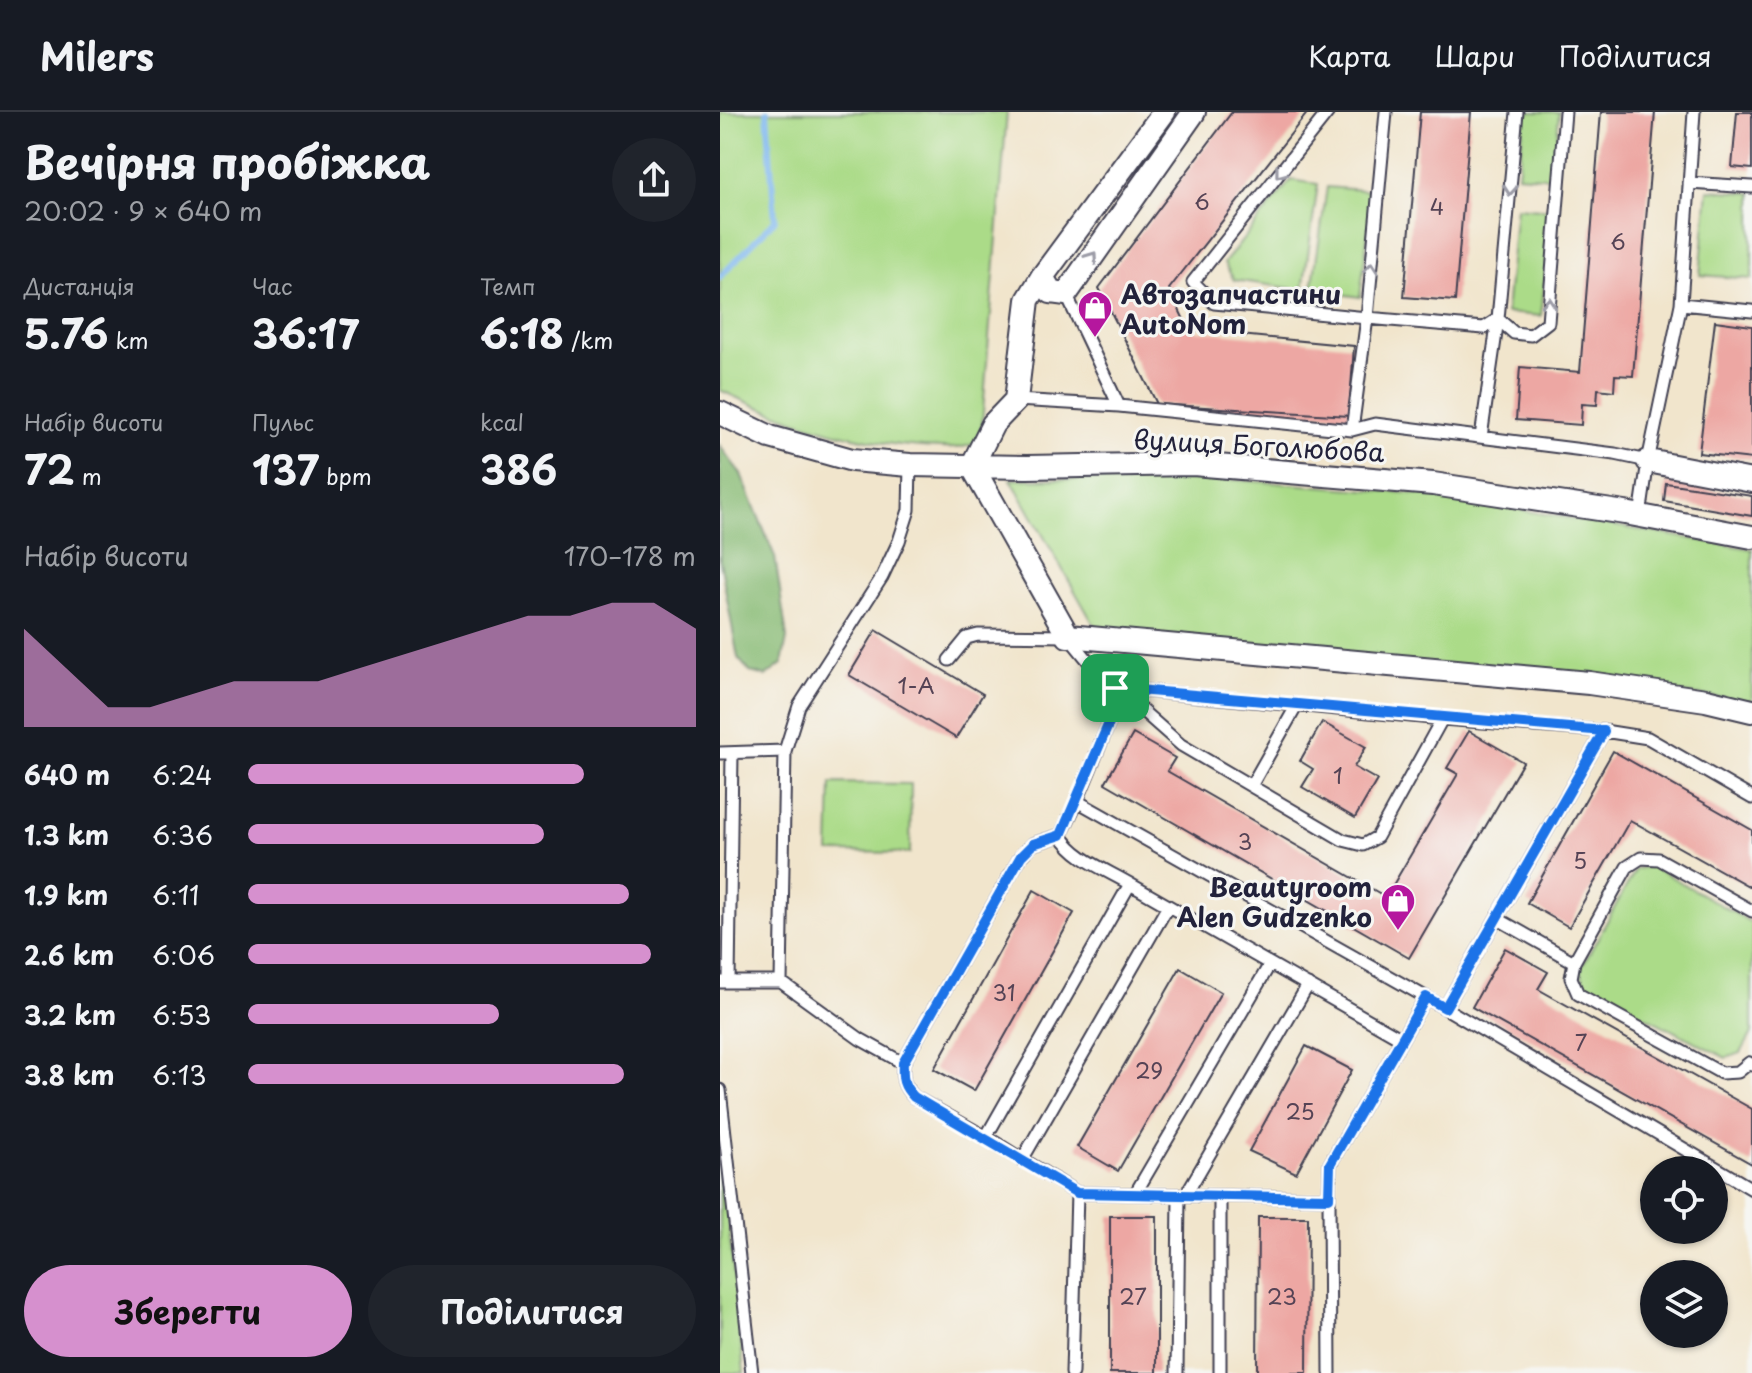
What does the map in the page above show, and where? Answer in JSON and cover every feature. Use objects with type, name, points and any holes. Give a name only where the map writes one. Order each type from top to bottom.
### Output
[{"type":"street","points":[[1164,112],[1028,300],[1016,400],[993,424],[972,466],[1068,636],[1589,683],[1706,700],[1752,711]]},
{"type":"street","points":[[1042,277],[1051,292],[1066,294],[1194,112]]},
{"type":"street","name":"вулиця Боголюбова","points":[[720,413],[770,437],[852,460],[972,466],[1193,464],[1433,484],[1752,537]]},
{"type":"street","points":[[1648,461],[1752,481]]},
{"type":"lane","points":[[1328,112],[1193,282],[1214,303],[1484,328],[1498,319]]},
{"type":"lane","points":[[1352,430],[1367,318],[1386,112]]},
{"type":"lane","points":[[1481,437],[1498,319],[1517,112]]},
{"type":"lane","points":[[1498,319],[1514,333],[1531,335],[1548,322],[1565,112]]},
{"type":"lane","points":[[1640,516],[1648,461],[1681,304],[1694,112]]},
{"type":"lane","points":[[1689,183],[1752,187]]},
{"type":"lane","points":[[1066,294],[1119,406]]},
{"type":"lane","points":[[1681,304],[1752,311]]},
{"type":"lane","points":[[1016,400],[1119,406],[1352,430],[1375,424],[1648,461]]},
{"type":"lane","points":[[781,982],[785,751],[799,706],[882,577],[899,541],[909,510],[910,465]]},
{"type":"lane","points":[[949,660],[967,638],[978,635],[1068,636],[1095,669],[1181,745],[1343,840],[1363,845],[1377,837],[1442,719]]},
{"type":"lane","points":[[1115,688],[1604,731],[1648,738],[1752,798]]},
{"type":"lane","points":[[1115,688],[1109,723],[1061,835],[1033,844],[1021,856],[903,1063],[905,1088],[914,1097],[1077,1193],[1329,1198]]},
{"type":"lane","points":[[1251,786],[1297,705]]},
{"type":"lane","points":[[1445,1008],[1604,731]]},
{"type":"lane","points":[[785,751],[726,753],[724,982],[781,982],[860,1039],[903,1063]]},
{"type":"lane","points":[[1077,801],[1426,997],[1752,1189]]},
{"type":"lane","points":[[1061,835],[1075,852],[1402,1039]]},
{"type":"lane","points":[[1751,1062],[1738,1072],[1721,1073],[1578,994],[1571,978],[1574,962],[1627,867],[1641,858],[1659,859],[1752,911]]},
{"type":"lane","points":[[986,1137],[1130,884]]},
{"type":"lane","points":[[1022,1160],[1168,906]]},
{"type":"lane","points":[[1498,919],[1574,962]]},
{"type":"lane","points":[[1135,1194],[1270,964]]},
{"type":"lane","points":[[1177,1373],[1182,1196],[1308,985]]},
{"type":"lane","points":[[1330,1373],[1330,1164],[1426,997]]},
{"type":"lane","points":[[720,1090],[752,1373]]},
{"type":"lane","points":[[1072,1373],[1077,1193]]},
{"type":"lane","points":[[1220,1196],[1220,1373]]},
{"type":"green space","points":[[720,112],[1007,112],[982,425],[975,443],[942,448],[843,435],[768,411],[720,390]]},
{"type":"green space","points":[[1525,112],[1559,112],[1554,178],[1518,175]]},
{"type":"green space","points":[[1291,180],[1318,184],[1303,290],[1234,280],[1224,263]]},
{"type":"green space","points":[[1327,187],[1373,191],[1360,297],[1312,290]]},
{"type":"green space","points":[[1708,190],[1752,193],[1752,279],[1700,275]]},
{"type":"green space","points":[[1516,207],[1552,210],[1541,316],[1506,313]]},
{"type":"green space","points":[[720,446],[741,474],[775,557],[787,638],[782,664],[766,676],[750,672],[738,658],[720,561]]},
{"type":"green space","points":[[1011,479],[1237,480],[1433,495],[1752,549],[1752,701],[1097,630]]},
{"type":"green space","points":[[831,783],[911,784],[910,853],[829,852]]},
{"type":"green space","points":[[1652,866],[1752,923],[1752,1033],[1741,1053],[1726,1058],[1584,985],[1581,968],[1636,869]]},
{"type":"green space","points":[[721,1154],[744,1373],[720,1373]]},
{"type":"building","points":[[1232,112],[1308,112],[1169,289],[1189,330],[1354,346],[1349,416],[1157,404],[1099,288]]},
{"type":"building","points":[[1420,112],[1471,112],[1455,301],[1404,297]]},
{"type":"building","points":[[1601,112],[1655,112],[1633,376],[1615,375],[1614,391],[1598,389],[1597,405],[1582,404],[1581,425],[1516,420],[1520,367],[1580,372]]},
{"type":"building","points":[[1737,112],[1752,112],[1752,169],[1732,167]]},
{"type":"building","points":[[1715,321],[1752,326],[1752,459],[1699,453]]},
{"type":"building","points":[[1666,483],[1752,496],[1752,516],[1664,501]]},
{"type":"building","points":[[876,630],[983,694],[956,738],[849,675]]},
{"type":"building","points":[[1322,722],[1366,747],[1354,767],[1377,780],[1355,818],[1302,787],[1313,769],[1300,761]]},
{"type":"building","points":[[1469,731],[1523,762],[1409,958],[1105,783],[1133,734],[1175,758],[1167,771],[1386,897],[1458,774],[1447,768]]},
{"type":"building","points":[[1613,751],[1752,830],[1752,888],[1630,820],[1569,927],[1527,903]]},
{"type":"building","points":[[1034,890],[1074,913],[974,1091],[934,1069]]},
{"type":"building","points":[[1505,948],[1548,972],[1538,989],[1752,1109],[1752,1164],[1472,1007]]},
{"type":"building","points":[[1180,968],[1221,992],[1118,1171],[1077,1147]]},
{"type":"building","points":[[1306,1046],[1352,1070],[1296,1173],[1249,1151]]},
{"type":"building","points":[[1110,1216],[1157,1216],[1157,1373],[1110,1373]]},
{"type":"building","points":[[1258,1217],[1308,1217],[1307,1373],[1257,1373]]},
{"type":"waterway","points":[[720,277],[775,220],[767,112]]},
{"type":"place","name":"Автозапчастини AutoNom","points":[[1095,339]]},
{"type":"place","name":"Beautyroom Alen Gudzenko","points":[[1398,932]]},
{"type":"route","points":[[1115,688],[1604,731],[1445,1008],[1426,997],[1330,1164],[1329,1198],[1077,1193],[914,1097],[905,1088],[903,1063],[1021,856],[1033,844],[1061,835],[1109,723],[1115,688]]}]
